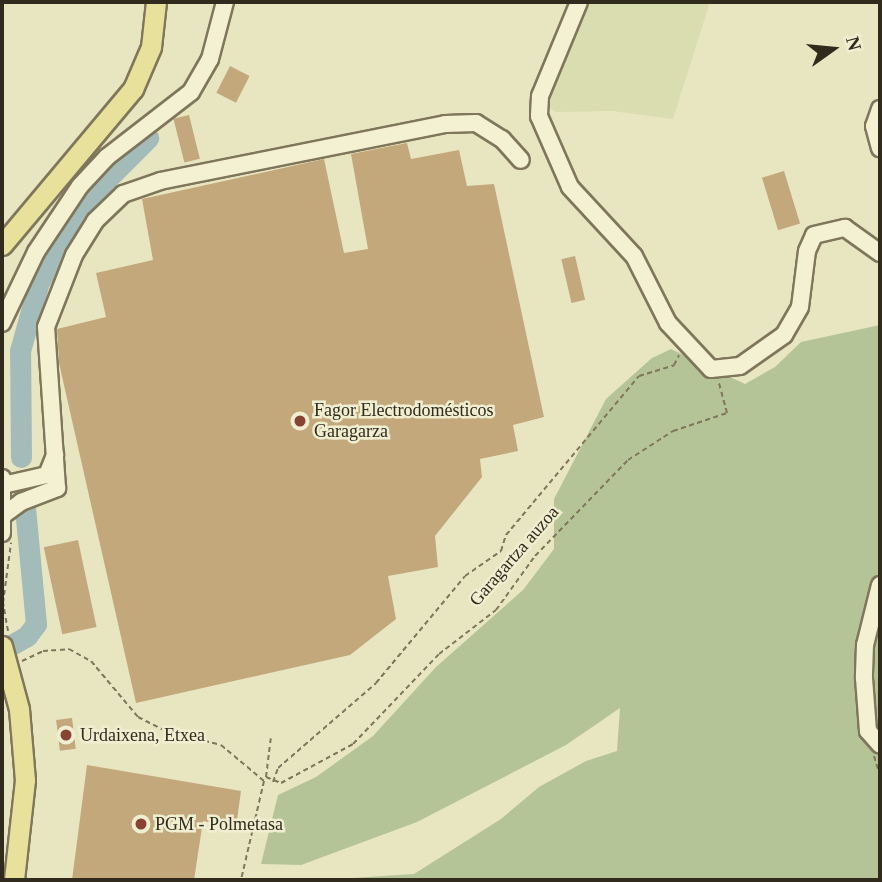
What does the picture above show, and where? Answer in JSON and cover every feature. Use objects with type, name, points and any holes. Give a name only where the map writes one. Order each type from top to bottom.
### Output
[{"type":"main road","points":[[2,245],[133,89],[151,47],[156,2]]},
{"type":"main road","points":[[10,652],[19,709],[25,780],[14,880]]},
{"type":"street","points":[[2,323],[36,252],[80,186],[107,157],[191,92],[210,59],[225,2]]},
{"type":"street","points":[[579,2],[540,96],[539,116],[570,187],[634,256],[656,304],[685,344],[711,369],[740,366],[784,335],[800,307],[807,251],[814,235],[845,228],[880,253]]},
{"type":"street","points":[[880,109],[874,126],[880,148]]},
{"type":"street","points":[[2,523],[21,502],[57,488],[59,473],[46,327],[74,255],[95,221],[123,194],[160,181],[445,124],[475,123],[502,139],[521,160]]},
{"type":"street","points":[[2,523],[2,482],[47,475],[56,453]]},
{"type":"street","points":[[880,585],[865,645],[864,678],[868,731],[880,744]]},
{"type":"path","points":[[266,777],[273,783],[278,768],[376,683],[465,576],[501,551],[506,535],[639,376],[674,365],[685,344]]},
{"type":"path","name":"Garagartza auzoa","points":[[273,783],[312,770],[359,738],[439,654],[496,610],[535,555],[628,460],[673,431],[727,413],[726,398],[711,369]]},
{"type":"path","points":[[2,523],[12,535],[2,603],[10,652],[23,661],[43,651],[69,649],[90,662],[138,717],[163,730],[221,745],[264,781]]},
{"type":"path","points":[[241,880],[266,777],[271,738]]},
{"type":"green space","points":[[585,2],[710,2],[673,119],[612,111],[556,112],[545,105]]},
{"type":"green space","points":[[880,325],[880,880],[321,880],[414,874],[501,819],[539,787],[586,761],[617,751],[620,708],[566,745],[417,822],[301,865],[261,864],[278,795],[316,777],[373,736],[436,667],[523,590],[554,549],[554,499],[606,399],[652,358],[671,349],[745,384],[775,367],[801,342]]},
{"type":"building","points":[[230,66],[250,76],[236,103],[216,93]]},
{"type":"building","points":[[189,115],[200,159],[184,163],[173,119]]},
{"type":"building","name":"Fagor Electrodomésticos Garagarza","points":[[407,143],[411,159],[459,150],[467,186],[494,184],[544,417],[513,425],[518,451],[480,459],[482,477],[435,536],[438,567],[388,576],[396,619],[350,655],[136,703],[59,363],[57,329],[106,317],[96,273],[153,260],[142,199],[324,159],[344,253],[368,249],[351,154]]},
{"type":"building","points":[[784,171],[800,224],[778,230],[762,178]]},
{"type":"building","points":[[575,256],[585,300],[571,303],[561,259]]},
{"type":"building","points":[[78,540],[97,627],[62,634],[44,547]]},
{"type":"building","name":"Urdaixena, Etxea","points":[[72,718],[76,749],[60,751],[56,720]]},
{"type":"building","name":"PGM - Polmetasa","points":[[87,765],[241,791],[236,827],[203,821],[194,880],[72,880]]},
{"type":"waterway","points":[[21,457],[20,351],[39,282],[91,195],[148,138]]},
{"type":"waterway","points":[[2,650],[27,636],[36,624],[25,507]]},
{"type":"place","name":"Fagor Electrodomésticos Garagarza","points":[[300,421]]},
{"type":"place","name":"Urdaixena, Etxea","points":[[66,735]]},
{"type":"place","name":"PGM - Polmetasa","points":[[141,824]]}]
